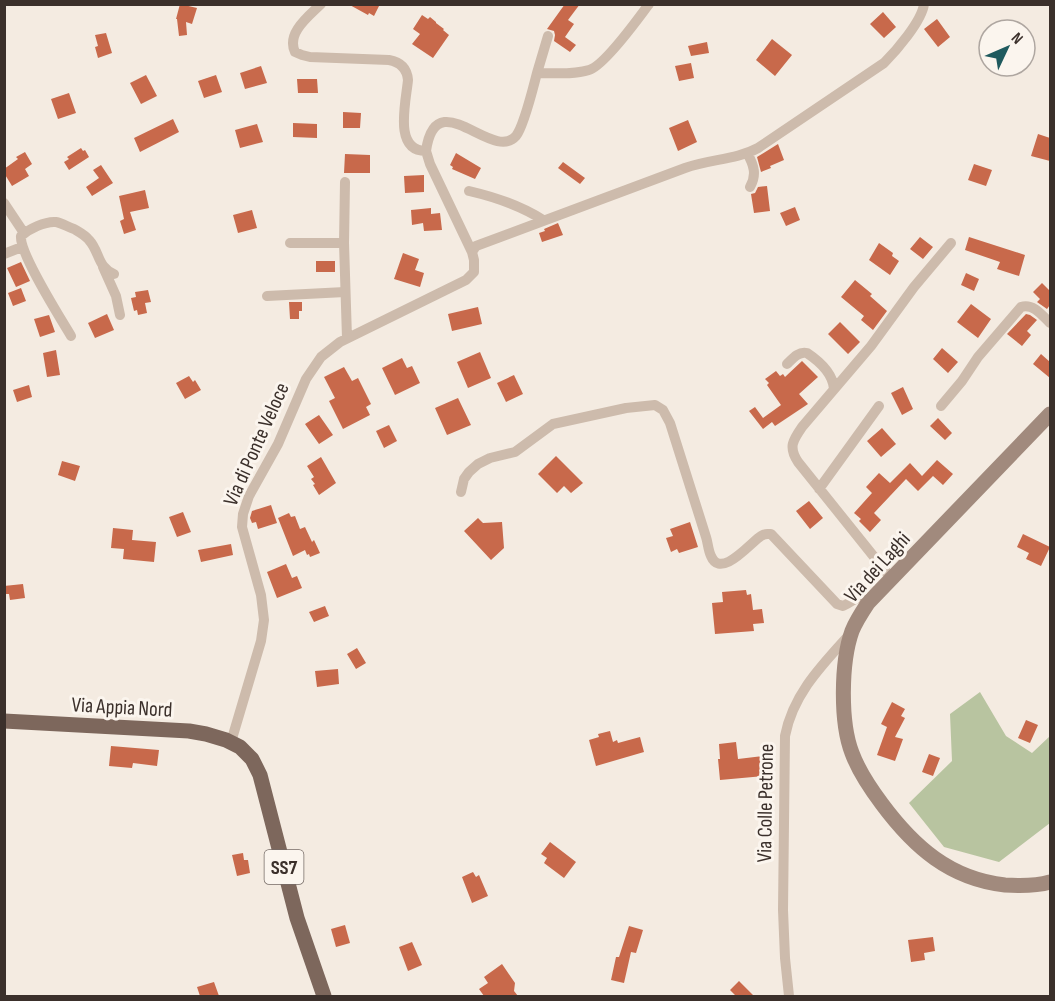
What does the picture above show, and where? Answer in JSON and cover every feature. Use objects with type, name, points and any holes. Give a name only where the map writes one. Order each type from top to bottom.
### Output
[{"type":"main road","name":"Via dei Laghi","points":[[1050,414],[868,603],[852,631],[844,686],[847,736],[859,770],[888,812],[922,847],[943,864],[959,873],[991,883],[1035,885],[1050,882]]},
{"type":"main road","name":"Via Appia Nord","points":[[4,721],[189,731],[211,735],[233,743]]},
{"type":"main road","name":"SS7","points":[[233,743],[250,756],[259,772],[297,918],[324,996]]},
{"type":"street","points":[[321,4],[297,31],[293,43],[296,52],[307,57],[389,60],[400,64],[408,76],[405,136],[414,148],[426,151]]},
{"type":"street","points":[[537,74],[580,72],[595,68],[607,57],[650,4]]},
{"type":"street","points":[[548,36],[522,125],[514,138],[506,142],[497,140],[456,123],[446,122],[440,123],[434,129],[428,141],[426,151],[430,164],[472,247],[691,166],[747,153],[761,146],[884,63],[897,49],[922,13],[924,4]]},
{"type":"street","points":[[747,153],[755,172],[750,187]]},
{"type":"street","points":[[345,182],[346,338]]},
{"type":"street","points":[[469,191],[500,200],[543,220]]},
{"type":"street","points":[[4,203],[24,233]]},
{"type":"street","points":[[71,336],[22,247],[20,238],[24,233],[50,222],[56,222],[83,234],[90,240],[103,267],[117,299],[120,315]]},
{"type":"street","points":[[290,243],[344,243]]},
{"type":"street","points":[[891,579],[796,459],[792,447],[802,427],[877,339],[914,287],[951,243]]},
{"type":"street","points":[[4,254],[22,247]]},
{"type":"street","name":"Via di Ponte Veloce","points":[[233,743],[262,637],[264,620],[261,595],[242,527],[244,508],[249,496],[278,444],[306,379],[326,352],[346,338],[466,280],[474,272],[472,247]]},
{"type":"street","points":[[103,267],[114,274]]},
{"type":"street","points":[[267,296],[345,292]]},
{"type":"street","points":[[941,406],[978,357],[1021,307],[1031,306],[1050,323]]},
{"type":"street","points":[[787,364],[799,354],[807,353],[830,375],[834,389]]},
{"type":"street","points":[[461,492],[462,483],[477,464],[515,452],[554,424],[627,408],[655,405],[663,410],[670,423],[711,556],[715,561],[722,564],[729,562],[761,536],[771,534],[837,604],[843,606],[858,598],[868,603]]},
{"type":"street","points":[[819,489],[879,406]]},
{"type":"street","name":"Via Colle Petrone","points":[[789,996],[783,910],[785,735],[792,712],[806,686],[852,631]]},
{"type":"green space","points":[[980,692],[1006,736],[1032,753],[1050,736],[1050,823],[999,862],[944,847],[909,803],[952,761],[950,714]]},
{"type":"building","points":[[180,4],[197,8],[192,24],[186,22],[187,35],[179,36],[176,19]]},
{"type":"building","points":[[348,4],[380,4],[374,16]]},
{"type":"building","points":[[565,4],[580,4],[568,20],[574,24],[565,37],[576,45],[570,52],[554,41],[554,31],[547,29]]},
{"type":"building","points":[[883,12],[896,27],[884,38],[870,24]]},
{"type":"building","points":[[422,15],[428,19],[430,17],[449,35],[433,58],[412,44],[420,34],[413,29]]},
{"type":"building","points":[[937,19],[950,37],[938,47],[924,29]]},
{"type":"building","points":[[106,33],[112,53],[98,58],[95,35]]},
{"type":"building","points":[[772,39],[792,55],[775,76],[756,60]]},
{"type":"building","points":[[707,42],[709,53],[691,56],[688,46]]},
{"type":"building","points":[[691,63],[694,78],[679,81],[675,66]]},
{"type":"building","points":[[261,66],[267,83],[245,89],[240,73]]},
{"type":"building","points":[[146,75],[157,96],[141,104],[130,83]]},
{"type":"building","points":[[216,75],[222,92],[204,98],[198,81]]},
{"type":"building","points":[[297,79],[317,79],[318,93],[298,93]]},
{"type":"building","points":[[69,93],[76,113],[58,119],[51,99]]},
{"type":"building","points":[[343,112],[361,113],[360,128],[343,128]]},
{"type":"building","points":[[173,119],[179,132],[140,152],[134,138]]},
{"type":"building","points":[[688,120],[697,142],[678,151],[669,128]]},
{"type":"building","points":[[293,123],[317,124],[317,138],[293,137]]},
{"type":"building","points":[[257,124],[263,142],[240,148],[235,130]]},
{"type":"building","points":[[1038,134],[1050,138],[1050,161],[1031,156]]},
{"type":"building","points":[[778,144],[784,160],[761,172],[757,157]]},
{"type":"building","points":[[81,148],[89,157],[69,170],[64,162],[69,159],[67,157]]},
{"type":"building","points":[[25,152],[32,164],[25,169],[29,176],[12,186],[4,169]]},
{"type":"building","points":[[456,153],[481,168],[475,179],[452,169],[450,165]]},
{"type":"building","points":[[345,154],[370,155],[370,173],[344,173]]},
{"type":"building","points":[[563,162],[585,178],[580,184],[558,168]]},
{"type":"building","points":[[974,164],[992,170],[986,186],[968,180]]},
{"type":"building","points":[[101,165],[113,183],[92,196],[86,187],[99,178],[93,170]]},
{"type":"building","points":[[424,175],[424,192],[405,193],[404,176]]},
{"type":"building","points":[[767,186],[770,211],[754,213],[751,194],[755,193],[758,187]]},
{"type":"building","points":[[145,190],[149,208],[130,212],[136,230],[124,234],[120,221],[124,219],[119,196]]},
{"type":"building","points":[[795,207],[800,220],[786,226],[780,213]]},
{"type":"building","points":[[431,208],[431,214],[440,213],[442,230],[424,231],[423,223],[412,225],[411,210]]},
{"type":"building","points":[[252,210],[257,228],[238,233],[233,215]]},
{"type":"building","points":[[558,223],[563,235],[542,242],[539,233]]},
{"type":"building","points":[[920,237],[933,247],[923,259],[910,249]]},
{"type":"building","points":[[969,237],[1025,255],[1019,276],[997,269],[1000,262],[965,250]]},
{"type":"building","points":[[879,243],[893,253],[892,256],[899,261],[890,275],[869,260]]},
{"type":"building","points":[[403,253],[419,259],[415,270],[424,273],[420,287],[394,279]]},
{"type":"building","points":[[316,261],[335,261],[335,272],[316,272]]},
{"type":"building","points":[[21,262],[30,281],[16,287],[7,268]]},
{"type":"building","points":[[966,273],[979,279],[974,291],[961,285]]},
{"type":"building","points":[[855,280],[887,311],[873,330],[861,320],[864,316],[841,297]]},
{"type":"building","points":[[1042,283],[1050,291],[1050,305],[1047,309],[1037,302],[1040,299],[1033,292]]},
{"type":"building","points":[[21,288],[26,301],[13,306],[8,293]]},
{"type":"building","points":[[148,290],[151,302],[145,303],[147,313],[138,315],[137,310],[134,311],[131,298],[136,297],[135,292]]},
{"type":"building","points":[[289,302],[302,302],[299,319],[290,319]]},
{"type":"building","points":[[971,304],[991,319],[978,338],[957,322]]},
{"type":"building","points":[[478,307],[482,324],[452,331],[448,314]]},
{"type":"building","points":[[107,314],[114,330],[95,338],[88,323]]},
{"type":"building","points":[[1026,314],[1037,320],[1027,331],[1031,335],[1022,346],[1007,334]]},
{"type":"building","points":[[49,315],[55,332],[40,337],[34,319]]},
{"type":"building","points":[[840,322],[860,342],[848,354],[828,334]]},
{"type":"building","points":[[942,348],[958,362],[948,373],[933,359]]},
{"type":"building","points":[[56,350],[60,375],[47,377],[43,353]]},
{"type":"building","points":[[480,352],[491,378],[468,388],[457,362]]},
{"type":"building","points":[[1041,354],[1050,362],[1050,378],[1033,364]]},
{"type":"building","points":[[402,358],[407,368],[412,366],[420,383],[395,395],[382,368]]},
{"type":"building","points":[[802,361],[818,377],[799,394],[808,404],[775,426],[772,422],[763,429],[749,411],[755,407],[763,418],[781,405],[765,379],[776,371],[780,376],[783,374],[785,377]]},
{"type":"building","points":[[344,367],[352,381],[358,378],[371,404],[366,407],[370,415],[343,429],[329,401],[335,398],[324,377]]},
{"type":"building","points":[[514,375],[523,394],[506,402],[497,383]]},
{"type":"building","points":[[189,376],[193,382],[195,380],[201,390],[185,399],[176,383]]},
{"type":"building","points":[[29,385],[32,397],[17,402],[13,390]]},
{"type":"building","points":[[903,387],[913,409],[902,415],[891,393]]},
{"type":"building","points":[[458,398],[471,425],[447,435],[435,408]]},
{"type":"building","points":[[319,415],[333,435],[319,444],[305,424]]},
{"type":"building","points":[[938,418],[952,433],[945,440],[930,426]]},
{"type":"building","points":[[389,425],[397,441],[384,448],[376,431]]},
{"type":"building","points":[[882,428],[896,444],[881,457],[867,441]]},
{"type":"building","points":[[556,456],[583,483],[571,493],[564,486],[557,493],[538,474]]},
{"type":"building","points":[[321,457],[336,483],[319,495],[311,479],[314,477],[307,466]]},
{"type":"building","points":[[937,460],[953,474],[943,485],[933,476],[918,491],[906,479],[874,513],[881,520],[870,532],[859,521],[861,519],[854,513],[872,493],[866,487],[879,473],[890,483],[910,463],[922,476]]},
{"type":"building","points":[[62,461],[80,466],[75,481],[58,475]]},
{"type":"building","points":[[809,501],[823,518],[810,529],[796,511]]},
{"type":"building","points":[[271,505],[277,523],[258,529],[256,522],[252,523],[250,518],[252,511]]},
{"type":"building","points":[[183,512],[191,532],[177,537],[169,517]]},
{"type":"building","points":[[289,513],[291,517],[295,516],[300,529],[305,527],[320,553],[310,557],[305,550],[293,556],[278,518]]},
{"type":"building","points":[[478,518],[483,523],[502,522],[504,548],[491,560],[464,531]]},
{"type":"building","points":[[690,522],[698,547],[679,553],[677,549],[671,552],[666,538],[673,536],[670,529]]},
{"type":"building","points":[[113,528],[133,530],[132,540],[156,542],[154,562],[123,559],[124,549],[111,548]]},
{"type":"building","points":[[1023,534],[1050,547],[1041,566],[1026,559],[1029,553],[1017,547]]},
{"type":"building","points":[[231,544],[233,555],[201,562],[198,550]]},
{"type":"building","points":[[286,564],[292,578],[297,576],[302,588],[277,598],[267,572]]},
{"type":"building","points":[[23,584],[25,598],[10,600],[9,594],[5,594],[4,586]]},
{"type":"building","points":[[746,590],[747,595],[751,594],[753,610],[762,609],[764,623],[753,624],[754,631],[715,634],[712,603],[723,602],[722,592]]},
{"type":"building","points":[[325,606],[329,616],[314,622],[309,612]]},
{"type":"building","points":[[357,648],[366,663],[356,669],[347,654]]},
{"type":"building","points":[[338,669],[339,684],[317,687],[315,671]]},
{"type":"building","points":[[892,702],[905,709],[901,716],[905,718],[895,737],[903,739],[895,761],[877,755],[887,727],[881,724]]},
{"type":"building","points":[[1026,720],[1038,725],[1030,743],[1018,738]]},
{"type":"building","points":[[610,731],[613,742],[617,740],[618,743],[640,737],[644,752],[596,766],[589,740],[599,737],[598,734]]},
{"type":"building","points":[[736,742],[738,759],[763,756],[765,776],[720,780],[719,744]]},
{"type":"building","points":[[111,746],[159,750],[157,766],[133,763],[132,768],[109,766]]},
{"type":"building","points":[[929,754],[940,758],[933,776],[922,772]]},
{"type":"building","points":[[550,842],[576,862],[564,878],[544,863],[547,858],[541,854]]},
{"type":"building","points":[[243,853],[244,860],[248,860],[250,873],[237,876],[232,855]]},
{"type":"building","points":[[473,872],[476,877],[479,875],[488,896],[472,903],[462,877]]},
{"type":"building","points":[[345,925],[350,943],[336,947],[331,929]]},
{"type":"building","points":[[629,926],[643,930],[636,953],[631,952],[624,983],[611,980],[616,957],[619,957]]},
{"type":"building","points":[[933,937],[935,951],[924,953],[925,960],[911,962],[908,940]]},
{"type":"building","points":[[412,942],[422,965],[408,971],[399,947]]},
{"type":"building","points":[[502,964],[515,983],[514,991],[518,996],[484,996],[479,989],[488,983],[484,977]]},
{"type":"building","points":[[739,981],[754,996],[736,996],[730,990]]},
{"type":"building","points":[[214,982],[219,996],[200,996],[197,987]]}]
